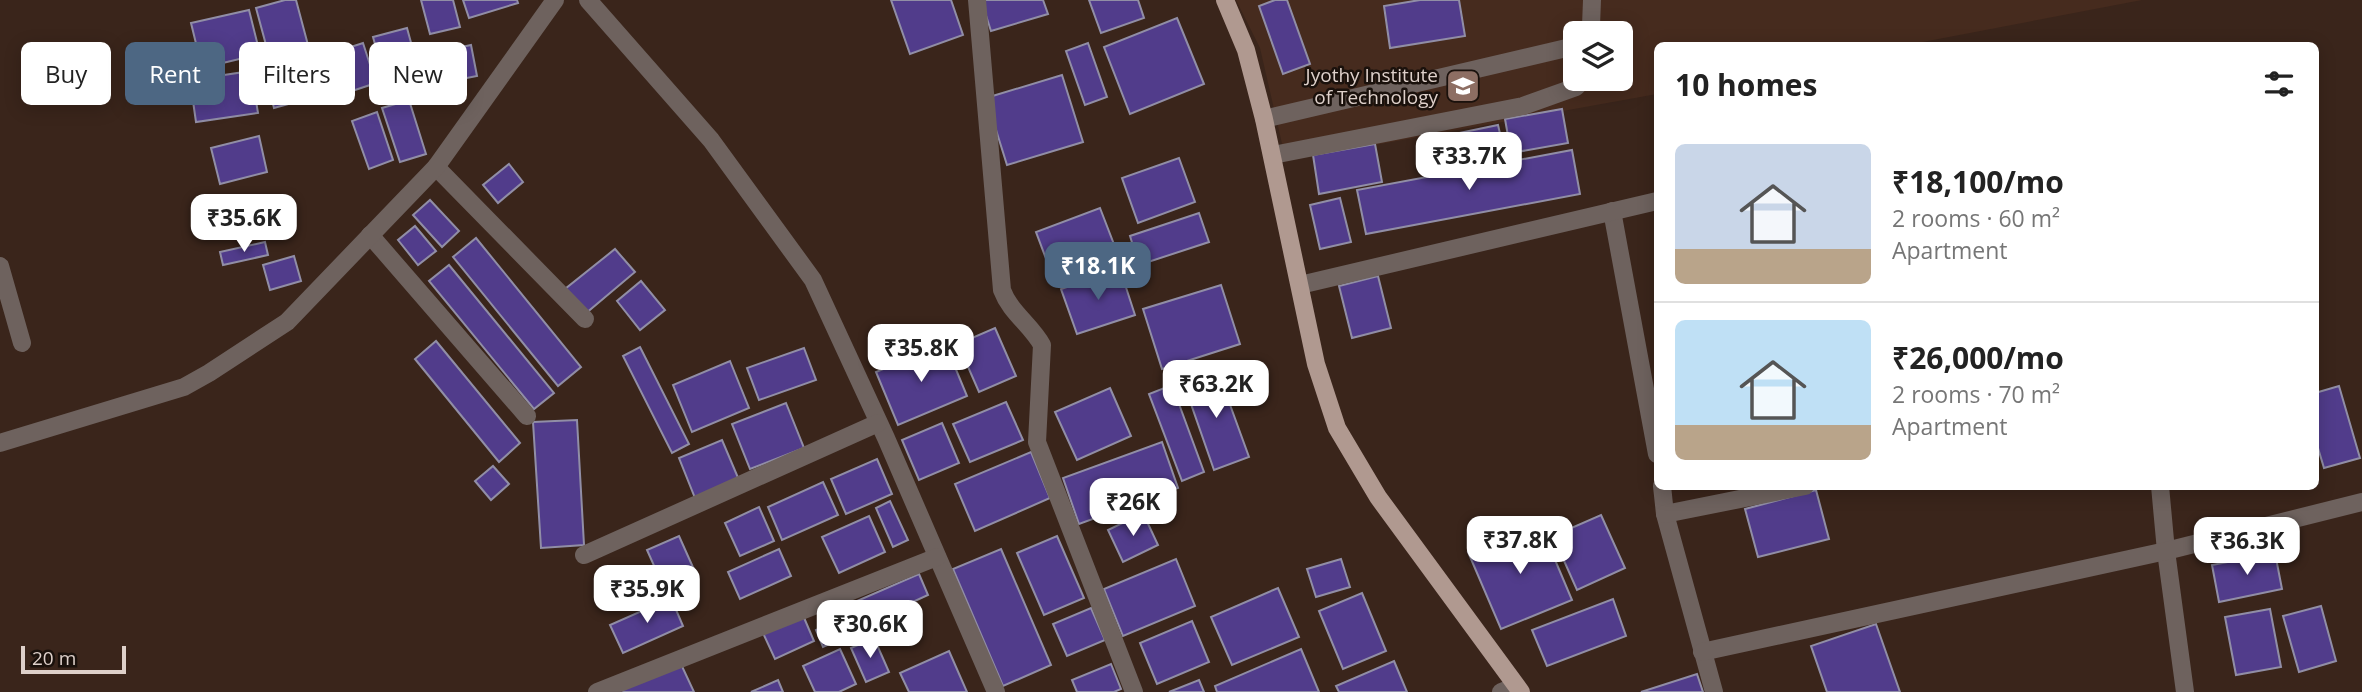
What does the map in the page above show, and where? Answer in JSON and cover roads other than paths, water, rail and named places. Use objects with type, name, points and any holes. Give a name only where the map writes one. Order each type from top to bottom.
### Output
[{"type":"main road","points":[[1225,0],[1246,50],[1273,155],[1316,364],[1337,428],[1378,497],[1513,690]]},
{"type":"street","points":[[0,443],[184,387],[287,322],[436,167],[555,0]]},
{"type":"street","points":[[588,0],[711,140],[813,280],[996,692]]},
{"type":"street","points":[[977,0],[1002,290],[1005,298],[1037,335],[1042,345],[1038,442],[1134,692]]},
{"type":"street","points":[[1591,21],[1592,0]]},
{"type":"street","points":[[1264,119],[1563,49]]},
{"type":"street","points":[[1273,155],[1523,106],[1565,91]]},
{"type":"street","points":[[436,167],[585,319]]},
{"type":"street","points":[[1300,285],[1654,202]]},
{"type":"street","points":[[1612,211],[1651,382],[1654,418]]},
{"type":"street","points":[[370,235],[527,416]]},
{"type":"street","points":[[0,266],[22,343]]},
{"type":"street","points":[[584,555],[878,423]]},
{"type":"street","points":[[1662,490],[1665,514],[1714,692]]},
{"type":"street","points":[[1665,514],[1785,490]]},
{"type":"street","points":[[2160,490],[2185,692]]},
{"type":"street","points":[[1702,652],[2166,551],[2362,502]]},
{"type":"street","points":[[597,692],[937,556]]},
{"type":"place","name":"Jyothy Institute of Technology","points":[[1463,86]]}]
